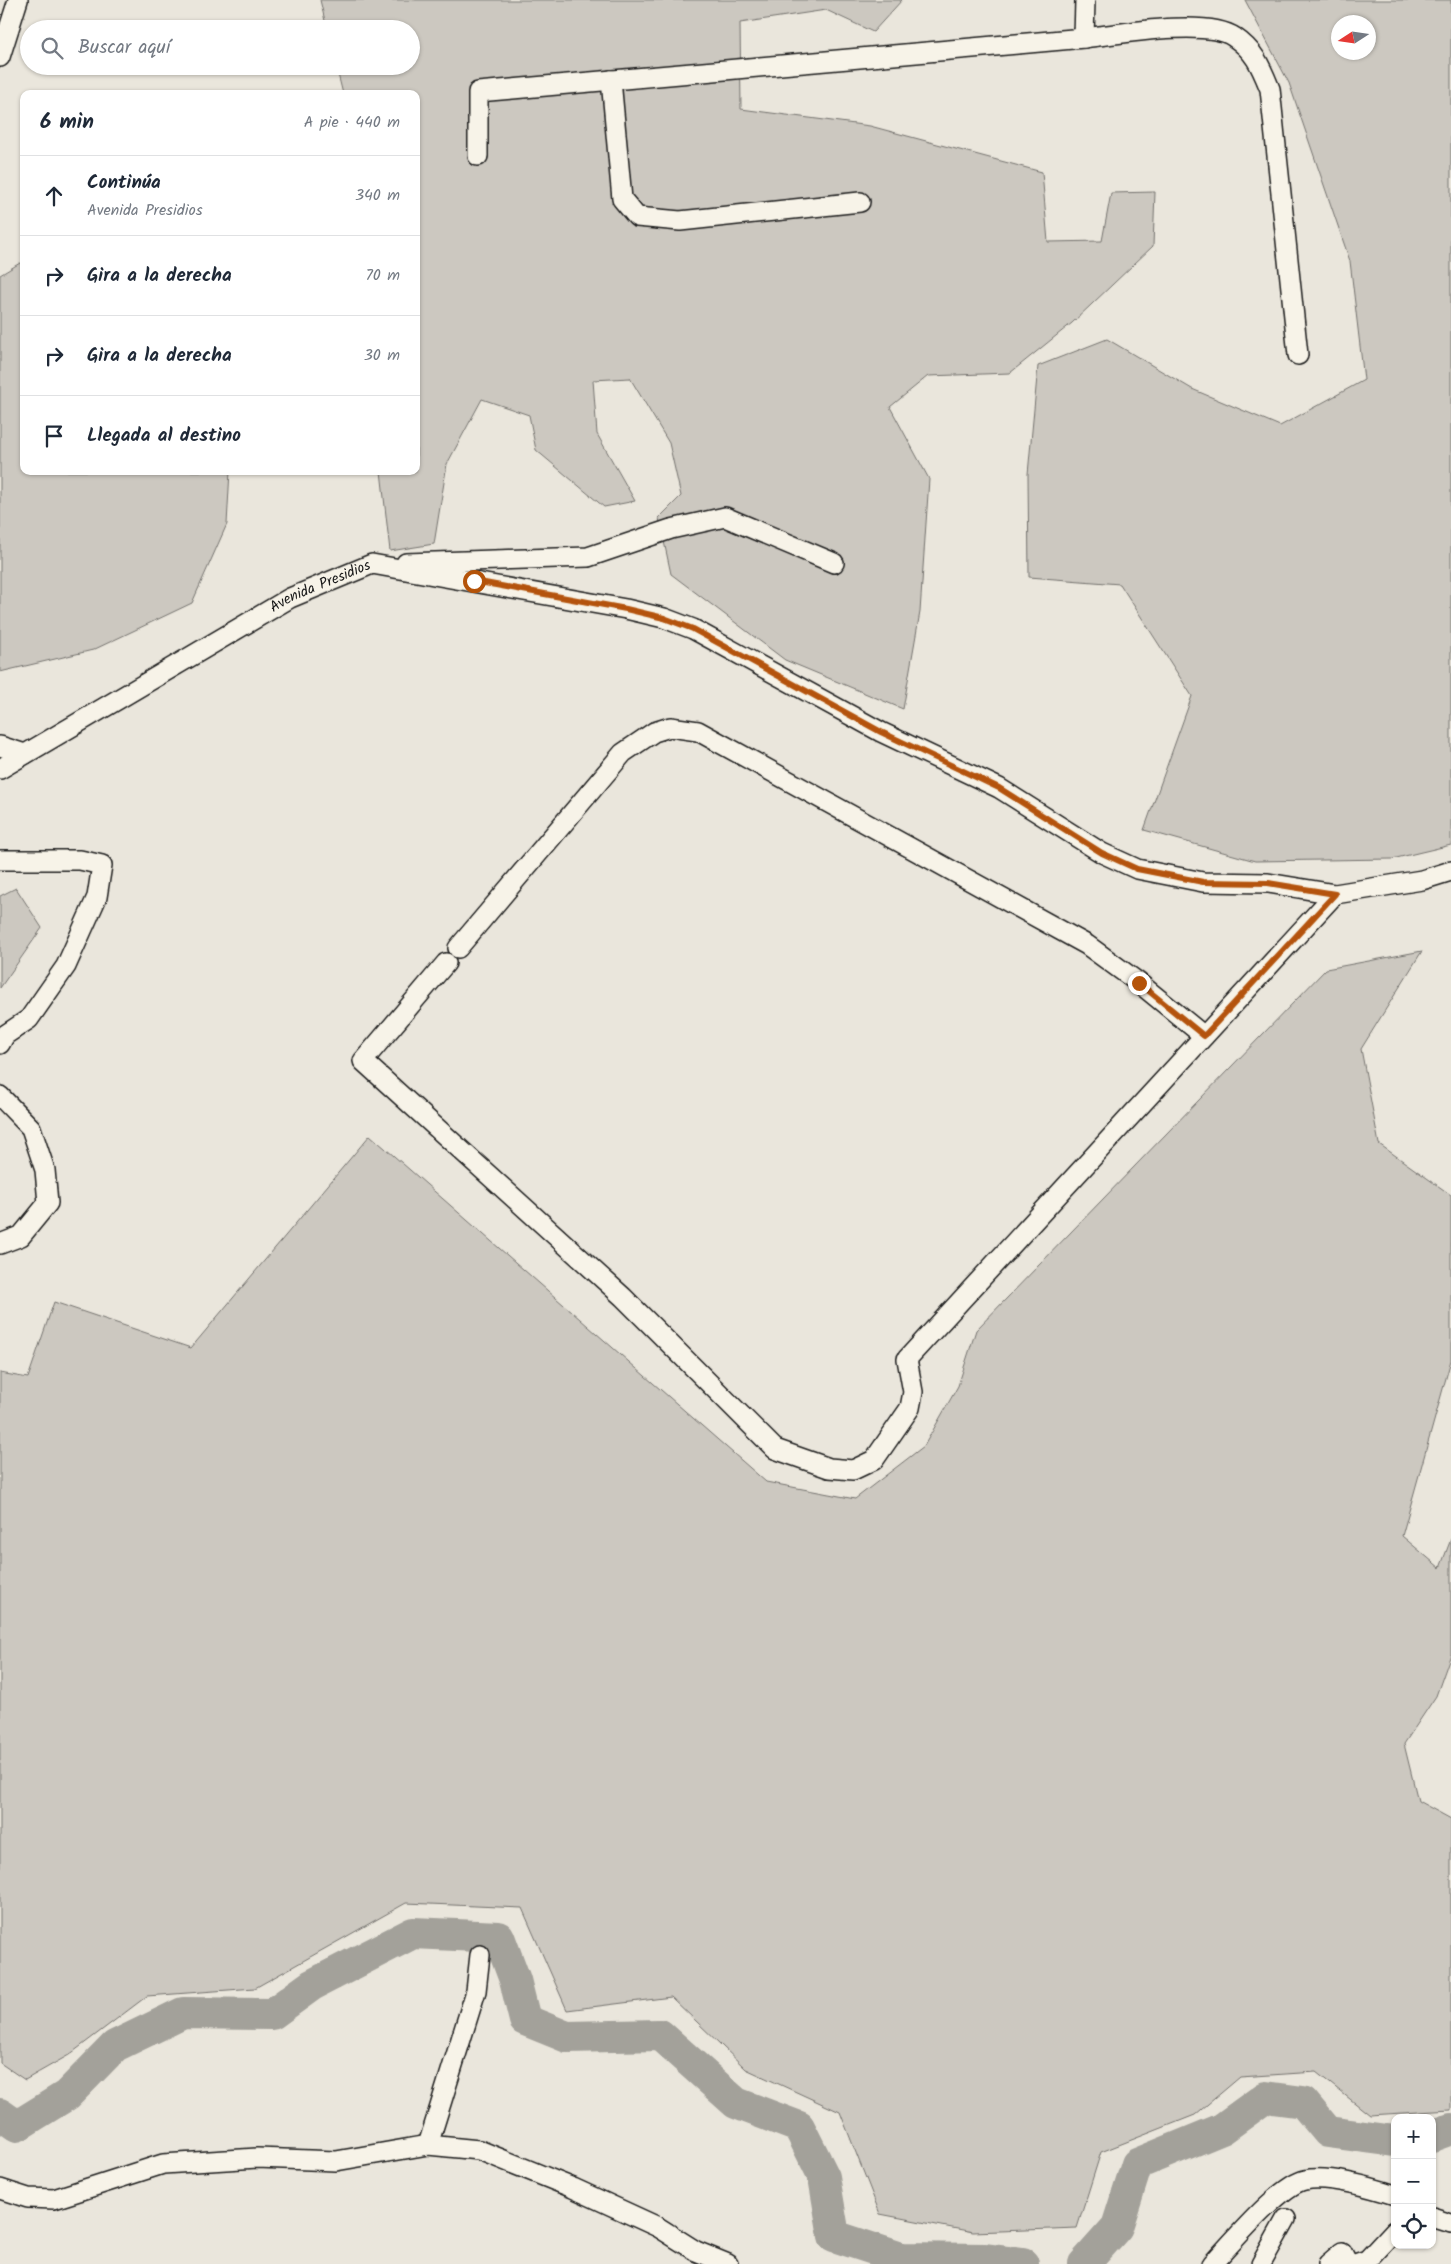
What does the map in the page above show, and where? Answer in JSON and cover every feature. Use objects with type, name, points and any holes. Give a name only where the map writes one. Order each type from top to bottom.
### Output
[{"type":"street","points":[[0,57],[18,0]]},
{"type":"street","points":[[1084,38],[1085,0]]},
{"type":"street","points":[[478,156],[478,92],[1084,38],[1157,29],[1204,28],[1233,36],[1257,58],[1270,89],[1298,355]]},
{"type":"street","points":[[611,80],[622,199],[637,217],[680,221],[860,202]]},
{"type":"street","points":[[372,564],[588,557],[671,529],[726,517],[834,563]]},
{"type":"street","name":"Avenida Presidios","points":[[0,769],[290,598],[372,564],[626,609],[664,618],[693,629],[881,732],[999,788],[1102,853],[1137,869],[1203,882],[1268,883],[1335,894],[1422,880],[1451,871]]},
{"type":"street","points":[[458,948],[623,753],[654,732],[670,727],[698,731],[1086,946],[1139,983],[1204,1036]]},
{"type":"street","points":[[0,746],[25,754]]},
{"type":"street","points":[[0,860],[80,860],[102,864],[97,896],[66,966],[29,1019],[5,1035],[0,1044]]},
{"type":"street","points":[[446,963],[363,1061],[623,1297],[775,1449],[829,1468],[853,1470],[874,1460],[910,1408],[913,1392],[907,1358],[1335,894]]},
{"type":"street","points":[[0,1096],[31,1128],[45,1170],[48,1202],[21,1236],[0,1244]]},
{"type":"street","points":[[428,2145],[472,2008],[480,1955]]},
{"type":"street","points":[[0,2189],[28,2198],[54,2199],[163,2164],[257,2158],[336,2160],[428,2145],[479,2150],[573,2188],[658,2227],[696,2251],[728,2264]]},
{"type":"street","points":[[1212,2264],[1286,2188],[1303,2180],[1317,2179],[1374,2188],[1391,2194]]},
{"type":"street","points":[[1436,2218],[1451,2223]]},
{"type":"street","points":[[1262,2264],[1286,2219]]},
{"type":"street","points":[[1355,2264],[1367,2260],[1391,2234]]},
{"type":"street","points":[[1328,2264],[1342,2252],[1348,2264]]},
{"type":"shaded area","points":[[320,0],[902,0],[873,32],[826,10],[740,23],[741,109],[870,126],[1042,172],[1048,242],[1102,241],[1111,193],[1155,192],[1153,246],[1072,323],[1010,373],[928,376],[890,407],[929,479],[920,612],[903,709],[785,660],[671,574],[659,518],[681,496],[669,443],[630,378],[593,380],[597,434],[635,501],[604,507],[536,450],[529,415],[482,399],[447,464],[434,544],[390,551],[381,475],[420,475],[420,90],[342,90],[338,75],[420,75],[420,20],[325,20]]},
{"type":"shaded area","points":[[1245,0],[1451,0],[1451,845],[1392,859],[1255,861],[1144,830],[1192,696],[1120,584],[1029,577],[1028,474],[1038,366],[1107,339],[1192,389],[1280,426],[1364,380],[1350,261],[1289,83]]},
{"type":"shaded area","points":[[20,263],[20,475],[230,475],[227,524],[192,603],[93,650],[0,672],[0,275]]},
{"type":"shaded area","points":[[16,888],[42,928],[0,988],[0,896]]},
{"type":"shaded area","points":[[1422,951],[1361,1049],[1379,1144],[1451,1195],[1451,1360],[1402,1536],[1440,1568],[1451,1539],[1451,1654],[1436,1696],[1404,1744],[1418,1801],[1451,1819],[1451,2110],[1370,2115],[1316,2072],[1240,2077],[1195,2115],[1101,2152],[1077,2228],[973,2232],[880,2214],[840,2112],[746,2069],[671,1997],[567,2010],[522,1908],[406,1903],[255,1988],[147,1996],[69,2055],[25,2080],[0,2063],[0,1373],[28,1378],[54,1302],[191,1348],[370,1135],[766,1482],[855,1499],[924,1446],[958,1386],[976,1330],[1326,969]]},
{"type":"waterway","points":[[0,2114],[17,2126],[67,2095],[115,2046],[183,2013],[272,2014],[312,1985],[413,1933],[499,1937],[515,1980],[525,2020],[567,2037],[660,2035],[736,2103],[799,2127],[824,2177],[834,2236],[901,2258],[985,2259],[1023,2264]]},
{"type":"waterway","points":[[1084,2264],[1117,2227],[1137,2164],[1222,2129],[1266,2097],[1303,2102],[1328,2132],[1391,2140]]},
{"type":"waterway","points":[[1436,2135],[1451,2129]]},
{"type":"route","points":[[474,581],[626,609],[664,618],[693,629],[881,732],[999,788],[1102,853],[1137,869],[1174,878],[1203,882],[1268,883],[1335,894],[1204,1036],[1139,983]]}]
